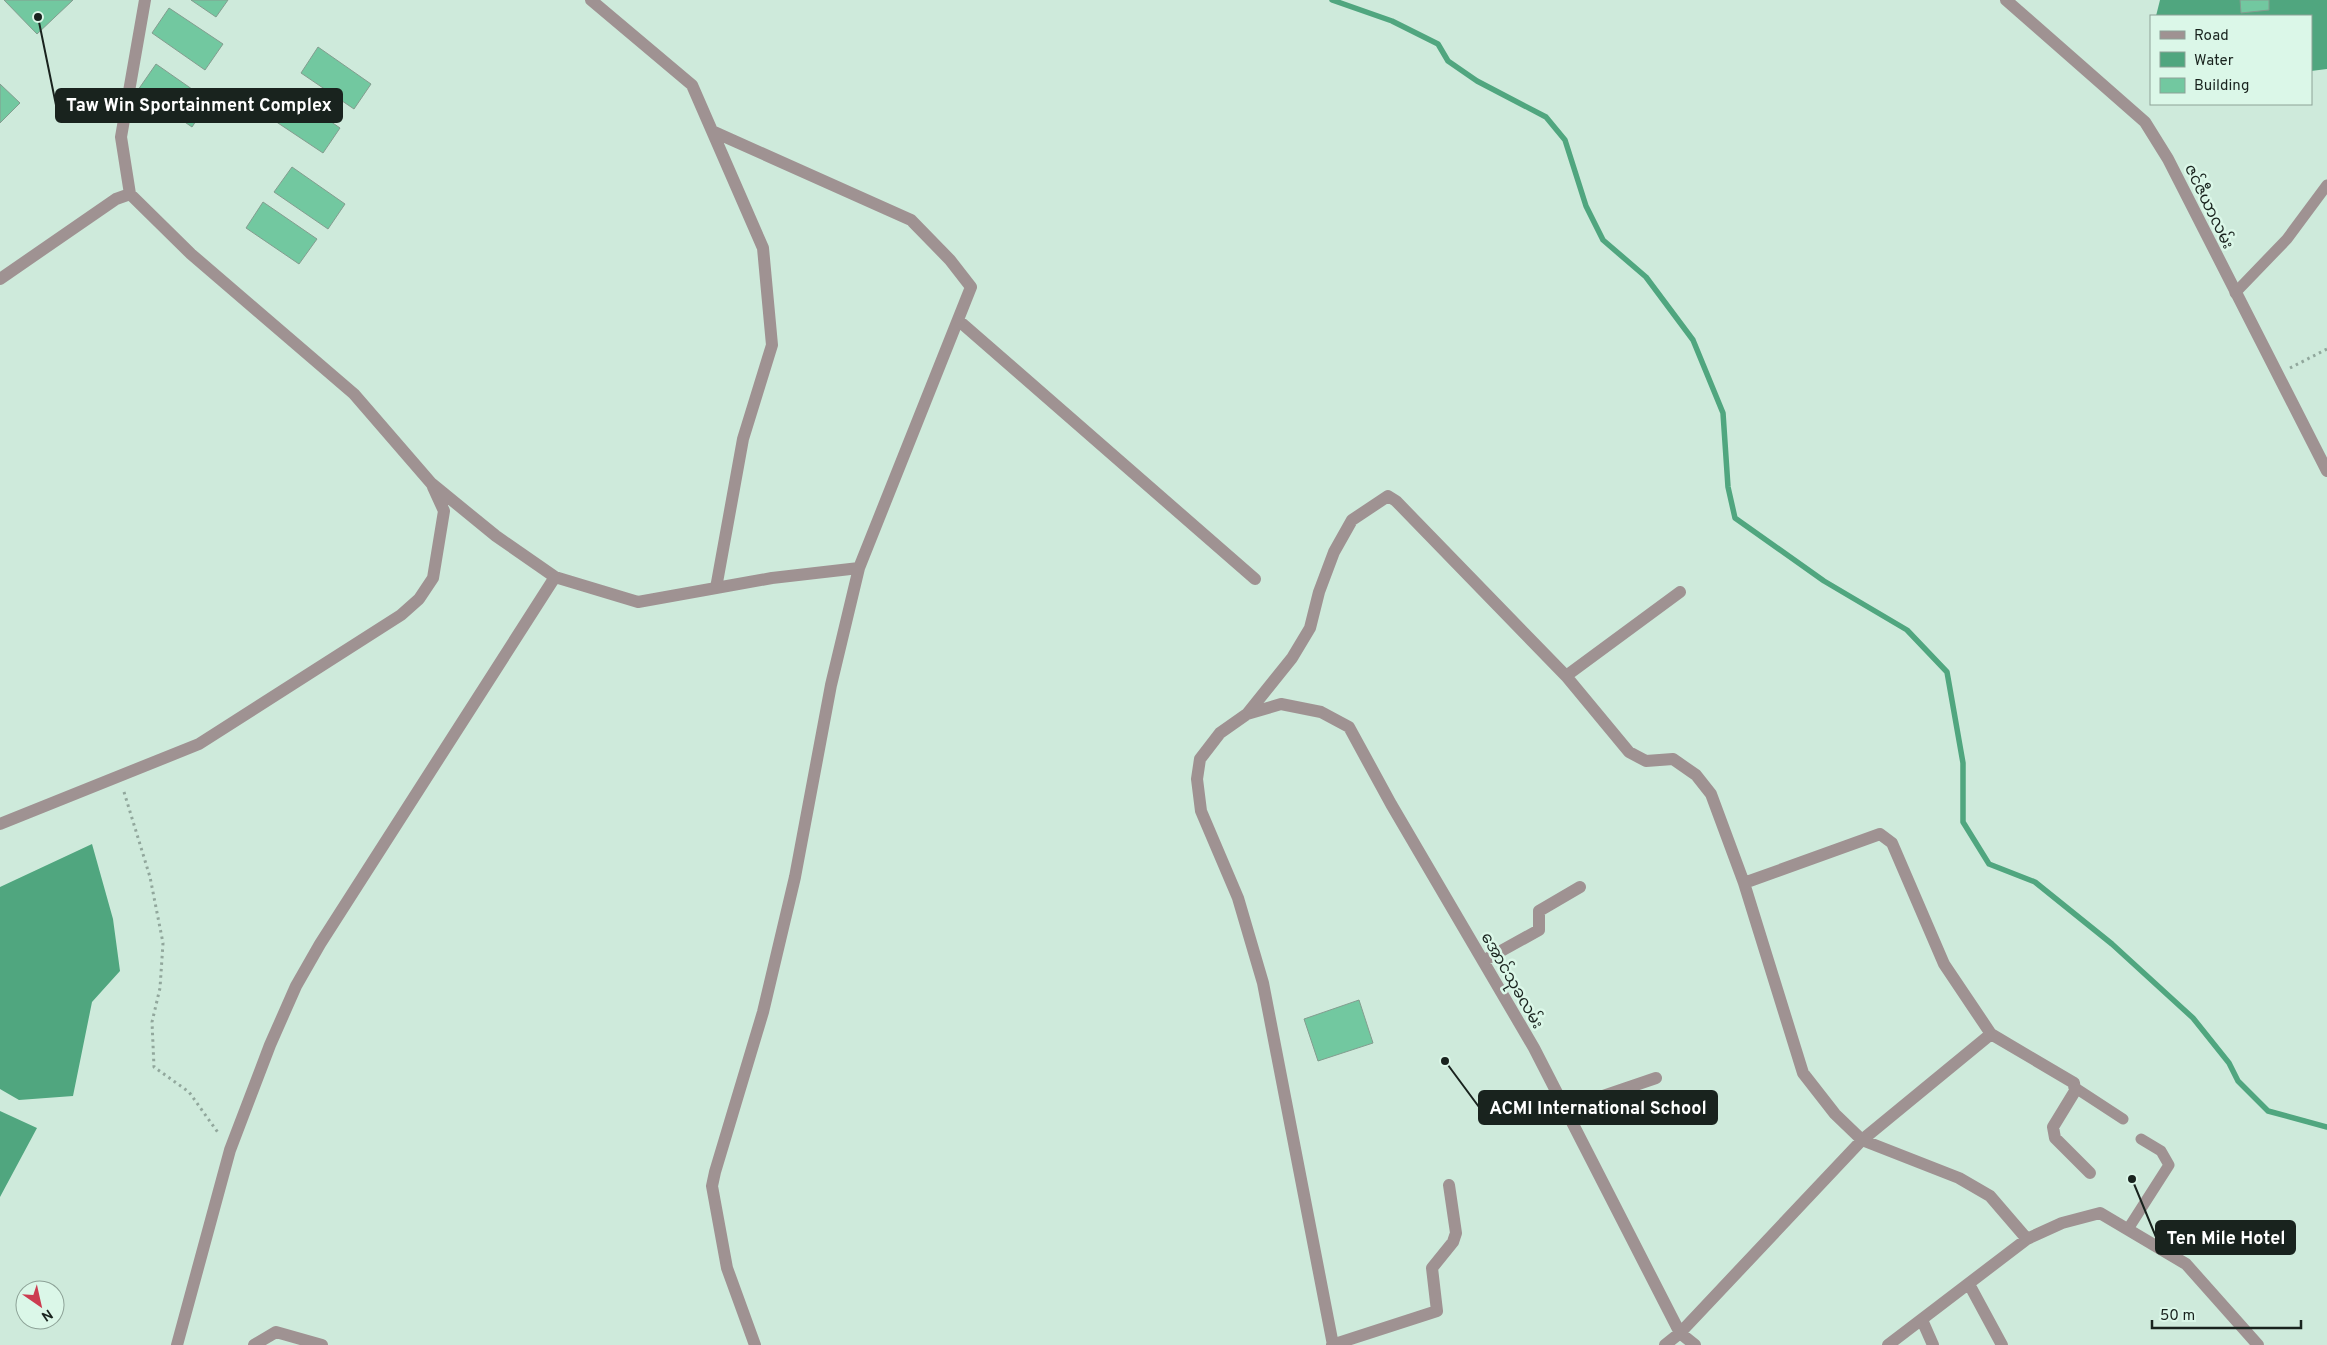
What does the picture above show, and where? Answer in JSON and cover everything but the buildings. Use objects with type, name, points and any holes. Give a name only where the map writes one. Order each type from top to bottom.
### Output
[{"type":"street","points":[[145,0],[121,137],[130,194],[191,254],[354,394],[431,483],[496,536],[555,577],[638,602],[772,578],[858,568]]},
{"type":"street","points":[[591,0],[692,85],[763,248],[772,345],[743,439],[716,588]]},
{"type":"street","name":"ဇင်ဇီယာလမ်း","points":[[2006,0],[2145,122],[2168,159],[2276,375],[2327,470]]},
{"type":"street","points":[[712,131],[910,220],[950,260],[971,287],[858,568],[831,685],[790,897],[762,1012],[714,1172],[712,1186],[727,1268],[755,1345]]},
{"type":"street","points":[[0,279],[116,199],[130,194]]},
{"type":"street","points":[[958,320],[1255,578]]},
{"type":"street","points":[[0,824],[199,744],[401,615],[419,598],[433,578],[444,510],[431,483]]},
{"type":"street","points":[[1449,1185],[1456,1233],[1453,1242],[1432,1268],[1437,1311],[1332,1345],[1263,983],[1238,898],[1201,811],[1197,779],[1200,759],[1220,734],[1247,714],[1292,658],[1310,628],[1334,552],[1352,520],[1388,496],[1396,501],[1566,676],[1629,752],[1646,761],[1673,759],[1696,775],[1711,794],[1744,883],[1802,1072],[1835,1114],[1862,1140],[1959,1178],[1990,1196],[2027,1240]]},
{"type":"street","points":[[177,1345],[230,1150],[270,1045],[296,986],[315,952],[555,577]]},
{"type":"street","points":[[1566,676],[1680,592]]},
{"type":"street","name":"အောင်သုခလမ်း","points":[[1247,714],[1281,704],[1320,712],[1348,727],[1390,804],[1534,1048],[1680,1334],[1695,1345]]},
{"type":"street","points":[[1744,883],[1880,834],[1892,843],[1944,964],[1991,1034],[2074,1083],[2075,1091],[2053,1127],[2055,1138],[2090,1173]]},
{"type":"street","points":[[1483,961],[1539,930],[1539,911],[1580,887]]},
{"type":"street","points":[[1665,1345],[1680,1334],[1862,1140],[1991,1034]]},
{"type":"street","points":[[1565,1109],[1656,1078]]},
{"type":"street","points":[[1888,1345],[2027,1240],[2062,1223],[2100,1213],[2186,1264],[2258,1345]]},
{"type":"street","points":[[1969,1284],[2002,1345]]},
{"type":"street","points":[[1922,1320],[1933,1345]]},
{"type":"street","points":[[254,1345],[276,1332],[322,1345]]},
{"type":"lane","points":[[2235,293],[2287,239],[2327,185]]},
{"type":"lane","points":[[2074,1087],[2123,1119]]},
{"type":"lane","points":[[2128,1229],[2169,1166],[2161,1152],[2141,1139]]},
{"type":"path","points":[[2276,375],[2327,349]]},
{"type":"path","points":[[119,777],[150,877],[163,943],[160,988],[152,1022],[154,1067],[189,1092],[230,1150]]},
{"type":"water","points":[[2160,0],[2327,0],[2327,69],[2312,71],[2312,15],[2156,15]]},
{"type":"water","points":[[92,844],[113,919],[120,971],[92,1002],[73,1096],[19,1100],[0,1089],[0,887]]},
{"type":"water","points":[[0,1111],[37,1128],[0,1197]]},
{"type":"waterway","points":[[1332,0],[1392,21],[1438,44],[1448,61],[1477,81],[1546,117],[1565,140],[1586,206],[1603,240],[1646,277],[1693,340],[1723,413],[1728,487],[1735,518],[1824,581],[1907,630],[1947,672],[1963,763],[1963,822],[1989,864],[2035,882],[2112,944],[2193,1018],[2229,1063],[2238,1081],[2268,1111],[2327,1127]]},
{"type":"place","name":"Taw Win Sportainment Complex","points":[[38,17]]},
{"type":"place","name":"ACMI International School","points":[[1445,1061]]},
{"type":"place","name":"Ten Mile Hotel","points":[[2132,1179]]}]
